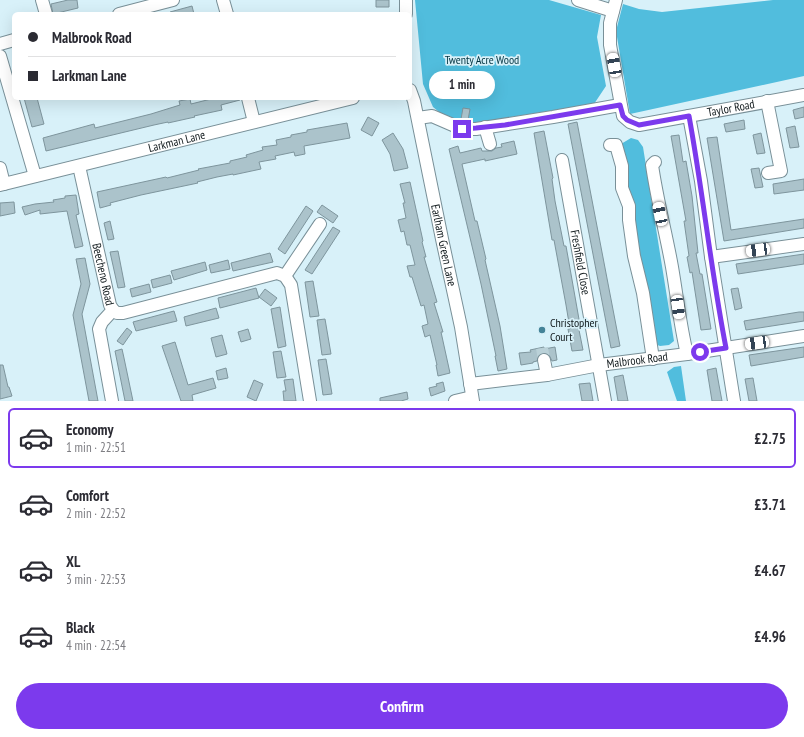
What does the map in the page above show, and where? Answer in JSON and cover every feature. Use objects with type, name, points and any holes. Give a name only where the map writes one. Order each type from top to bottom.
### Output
[{"type":"street","points":[[42,0],[45,12]]},
{"type":"street","points":[[127,12],[174,0]]},
{"type":"street","points":[[223,0],[226,12]]},
{"type":"street","points":[[406,0],[406,12]]},
{"type":"street","points":[[418,118],[432,116],[445,123],[462,129],[553,118],[620,105],[610,45],[610,23],[614,6],[578,0]]},
{"type":"street","points":[[0,44],[12,41]]},
{"type":"street","points":[[0,56],[12,97]]},
{"type":"street","name":"Earlham Green Lane","points":[[412,95],[461,327],[472,399]]},
{"type":"street","name":"Taylor Road","points":[[620,105],[623,116],[627,120],[639,125],[804,95]]},
{"type":"street","points":[[13,100],[35,176]]},
{"type":"street","points":[[248,100],[254,122]]},
{"type":"street","name":"Larkman Lane","points":[[2,185],[345,100]]},
{"type":"street","points":[[767,101],[786,170],[768,173]]},
{"type":"street","points":[[689,116],[734,401]]},
{"type":"street","points":[[485,127],[490,144]]},
{"type":"street","points":[[610,145],[616,145],[621,157],[622,188],[629,206],[629,220],[634,256],[643,292],[653,359]]},
{"type":"street","name":"Freshfield Close","points":[[562,160],[605,401]]},
{"type":"street","points":[[656,162],[652,165],[656,194],[672,266],[683,341],[687,354]]},
{"type":"street","name":"Beecheno Road","points":[[79,166],[110,305],[113,310],[102,322],[99,329],[112,401]]},
{"type":"street","points":[[0,168],[2,185]]},
{"type":"street","points":[[285,276],[320,224]]},
{"type":"street","points":[[711,257],[804,244]]},
{"type":"street","points":[[113,310],[118,313],[123,313],[177,304],[277,273],[285,276],[290,285],[310,401]]},
{"type":"street","name":"Malbrook Road","points":[[470,384],[547,375],[599,365],[653,359],[804,336]]},
{"type":"street","points":[[544,360],[547,375]]},
{"type":"street","points":[[455,401],[472,399]]},
{"type":"green space","name":"Twenty Acre Wood","points":[[415,0],[549,0],[601,15],[597,37],[606,86],[594,104],[474,123],[461,122],[444,116],[433,107],[423,84]]},
{"type":"green space","points":[[773,0],[804,0],[804,76],[630,114],[616,31],[623,4],[639,9],[662,12]]},
{"type":"green space","points":[[631,138],[638,140],[643,147],[674,341],[669,345],[660,346],[655,344],[651,335],[621,144]]},
{"type":"green space","points":[[681,366],[686,401],[677,401],[667,372],[674,367]]},
{"type":"building","points":[[68,0],[77,0],[78,8],[61,12],[53,12],[51,4]]},
{"type":"building","points":[[376,0],[389,0],[389,7],[376,7]]},
{"type":"building","points":[[192,6],[194,12],[170,12]]},
{"type":"building","points":[[25,100],[38,100],[44,124],[32,127]]},
{"type":"building","points":[[190,100],[191,104],[207,100],[240,100],[221,105],[222,110],[46,151],[43,138],[94,124],[95,128],[151,114],[180,105],[179,101]]},
{"type":"building","points":[[804,107],[804,117],[795,119],[793,110]]},
{"type":"building","points":[[463,108],[470,109],[468,120],[461,119]]},
{"type":"building","points":[[368,117],[379,123],[372,136],[361,130]]},
{"type":"building","points":[[744,120],[745,129],[726,132],[724,124]]},
{"type":"building","points":[[577,122],[620,346],[611,348],[568,124]]},
{"type":"building","points":[[347,123],[350,138],[304,146],[305,154],[295,156],[294,152],[275,156],[276,159],[259,162],[261,169],[217,177],[197,182],[198,183],[141,195],[110,203],[111,205],[100,208],[97,192],[167,178],[199,170],[198,169],[230,163],[230,161],[247,157],[246,155],[263,150],[262,147],[277,145],[276,140],[307,132],[307,130]]},
{"type":"building","points":[[795,126],[799,147],[790,148],[786,128]]},
{"type":"building","points":[[544,131],[553,178],[555,201],[571,274],[583,350],[572,351],[566,305],[554,240],[552,240],[534,133]]},
{"type":"building","points":[[393,133],[403,149],[408,168],[394,171],[390,154],[382,140]]},
{"type":"building","points":[[761,133],[765,153],[757,154],[753,135]]},
{"type":"building","points":[[679,135],[683,162],[686,161],[692,196],[698,253],[696,253],[700,274],[702,274],[711,329],[701,330],[692,272],[690,273],[687,257],[689,256],[684,221],[686,221],[671,136]]},
{"type":"building","points":[[717,137],[731,230],[804,219],[804,228],[724,241],[707,138]]},
{"type":"building","points":[[514,141],[517,154],[462,164],[475,221],[477,221],[486,259],[500,326],[507,369],[498,371],[481,284],[449,149],[458,146],[460,153],[481,148],[482,151],[492,151],[496,148],[502,147],[501,144]]},
{"type":"building","points":[[759,168],[763,187],[755,188],[751,169]]},
{"type":"building","points":[[804,179],[804,190],[774,194],[773,184]]},
{"type":"building","points":[[410,182],[426,257],[424,257],[437,302],[434,303],[443,332],[441,332],[450,373],[438,376],[430,335],[425,337],[422,326],[428,324],[424,305],[421,306],[407,266],[415,265],[410,245],[407,245],[404,231],[401,232],[398,220],[406,218],[403,203],[405,203],[400,184]]},
{"type":"building","points":[[76,195],[79,214],[76,215],[83,246],[75,248],[67,211],[40,214],[40,210],[25,215],[22,207],[54,202],[53,200],[65,198],[65,196]]},
{"type":"building","points":[[14,202],[15,213],[0,216],[0,203]]},
{"type":"building","points":[[322,205],[338,216],[333,223],[317,212]]},
{"type":"building","points":[[306,206],[313,211],[285,254],[278,249]]},
{"type":"building","points":[[110,221],[114,239],[108,240],[104,223]]},
{"type":"building","points":[[333,227],[340,231],[312,274],[305,270]]},
{"type":"building","points":[[118,251],[125,287],[118,288],[110,252]]},
{"type":"building","points":[[270,253],[273,262],[233,271],[231,263]]},
{"type":"building","points":[[804,254],[804,264],[738,274],[736,264]]},
{"type":"building","points":[[85,258],[90,284],[82,314],[98,401],[89,401],[73,315],[81,284],[76,259]]},
{"type":"building","points":[[228,260],[230,269],[211,273],[209,265]]},
{"type":"building","points":[[205,262],[207,270],[174,280],[171,271]]},
{"type":"building","points":[[170,275],[172,283],[153,288],[151,280]]},
{"type":"building","points":[[313,281],[319,316],[310,317],[305,282]]},
{"type":"building","points":[[149,284],[151,292],[132,297],[130,289]]},
{"type":"building","points":[[256,288],[259,298],[220,308],[218,298]]},
{"type":"building","points":[[738,288],[742,308],[735,310],[731,289]]},
{"type":"building","points":[[265,289],[277,298],[271,306],[259,297]]},
{"type":"building","points":[[280,307],[286,346],[278,348],[271,309]]},
{"type":"building","points":[[216,308],[219,318],[186,326],[184,317]]},
{"type":"building","points":[[174,311],[177,321],[136,331],[133,322]]},
{"type":"building","points":[[804,312],[804,321],[746,330],[744,321]]},
{"type":"building","points":[[325,319],[331,354],[322,355],[317,320]]},
{"type":"building","points":[[127,328],[132,332],[123,345],[117,341]]},
{"type":"building","points":[[248,329],[251,339],[241,342],[238,332]]},
{"type":"building","points":[[222,335],[227,354],[216,357],[211,338]]},
{"type":"building","points":[[175,342],[188,385],[213,378],[216,388],[192,395],[193,401],[181,401],[162,346]]},
{"type":"building","points":[[544,347],[544,349],[555,347],[557,360],[552,361],[549,355],[543,353],[539,355],[537,361],[521,365],[519,353],[531,352],[530,350]]},
{"type":"building","points":[[804,347],[804,357],[751,366],[749,355]]},
{"type":"building","points":[[122,349],[133,401],[125,401],[115,351]]},
{"type":"building","points":[[281,351],[286,377],[277,378],[273,352]]},
{"type":"building","points":[[326,359],[332,394],[323,395],[318,360]]},
{"type":"building","points":[[0,365],[3,365],[8,387],[12,396],[0,399]]},
{"type":"building","points":[[226,368],[228,378],[218,380],[216,371]]},
{"type":"building","points":[[716,368],[722,401],[712,401],[707,370]]},
{"type":"building","points":[[623,375],[628,401],[618,401],[614,377]]},
{"type":"building","points":[[753,378],[757,401],[749,401],[745,379]]},
{"type":"building","points":[[293,379],[296,401],[284,401],[283,391],[286,391],[284,380]]},
{"type":"building","points":[[254,380],[263,384],[256,401],[247,397]]},
{"type":"building","points":[[443,382],[445,391],[431,396],[429,388],[437,386],[436,384]]},
{"type":"building","points":[[590,383],[593,401],[582,401],[579,384]]},
{"type":"building","points":[[407,392],[408,399],[401,401],[380,401],[380,398]]},
{"type":"tunnel","points":[[542,348],[544,360]]},
{"type":"place","name":"Christopher Court","points":[[542,330]]},
{"type":"route","points":[[462,129],[553,118],[620,105],[623,116],[630,122],[639,125],[689,116],[726,348],[700,352]]}]
